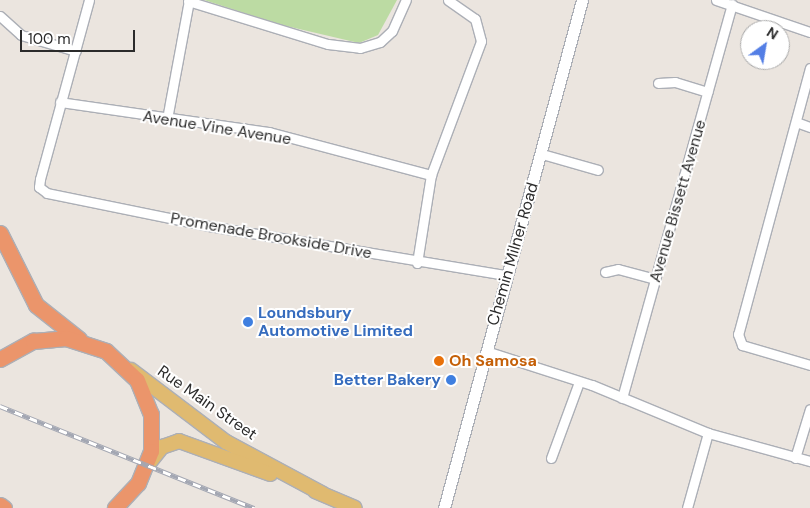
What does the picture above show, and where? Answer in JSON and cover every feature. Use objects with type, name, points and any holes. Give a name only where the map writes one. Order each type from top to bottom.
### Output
[{"type":"highway","points":[[0,233],[36,306],[82,341],[126,366],[146,396],[151,414],[151,451],[146,468],[115,508]]},
{"type":"highway","points":[[0,359],[34,341],[82,341]]},
{"type":"highway","points":[[0,505],[4,508]]},
{"type":"main road","name":"Rue Main Street","points":[[126,366],[226,442],[322,494]]},
{"type":"main road","name":"Rue Main Street","points":[[146,468],[162,447],[179,441],[355,508]]},
{"type":"street","points":[[60,102],[90,0]]},
{"type":"street","points":[[167,118],[188,0],[328,44],[360,48],[380,42],[392,32],[406,0]]},
{"type":"street","points":[[417,263],[431,174],[480,41],[475,19],[448,0]]},
{"type":"street","name":"Chemin Milner Road","points":[[444,508],[506,275],[542,154],[582,0]]},
{"type":"street","points":[[716,0],[810,32]]},
{"type":"street","name":"Avenue Bissett Avenue","points":[[622,398],[732,4]]},
{"type":"street","points":[[0,16],[21,34],[76,51]]},
{"type":"street","points":[[810,68],[738,334],[742,345],[810,365]]},
{"type":"street","points":[[658,83],[675,82],[708,92]]},
{"type":"street","name":"Avenue Vine Avenue","points":[[60,102],[269,132],[431,174]]},
{"type":"street","name":"Promenade Brookside Drive","points":[[60,102],[39,187],[47,192],[199,224],[417,263],[506,275]]},
{"type":"street","points":[[796,122],[810,127]]},
{"type":"street","points":[[542,154],[598,170]]},
{"type":"street","points":[[605,272],[618,269],[656,279]]},
{"type":"street","points":[[486,351],[579,382],[708,433],[810,461]]},
{"type":"street","points":[[551,458],[579,382]]},
{"type":"street","points":[[796,458],[810,408]]},
{"type":"street","points":[[687,508],[708,433]]},
{"type":"green space","points":[[204,0],[397,0],[378,35],[359,43],[282,25]]},
{"type":"railway","points":[[0,406],[254,508]]},
{"type":"place","name":"Loundsbury Automotive Limited","points":[[248,322]]},
{"type":"place","name":"Oh Samosa","points":[[439,361]]},
{"type":"place","name":"Better Bakery","points":[[451,380]]}]
